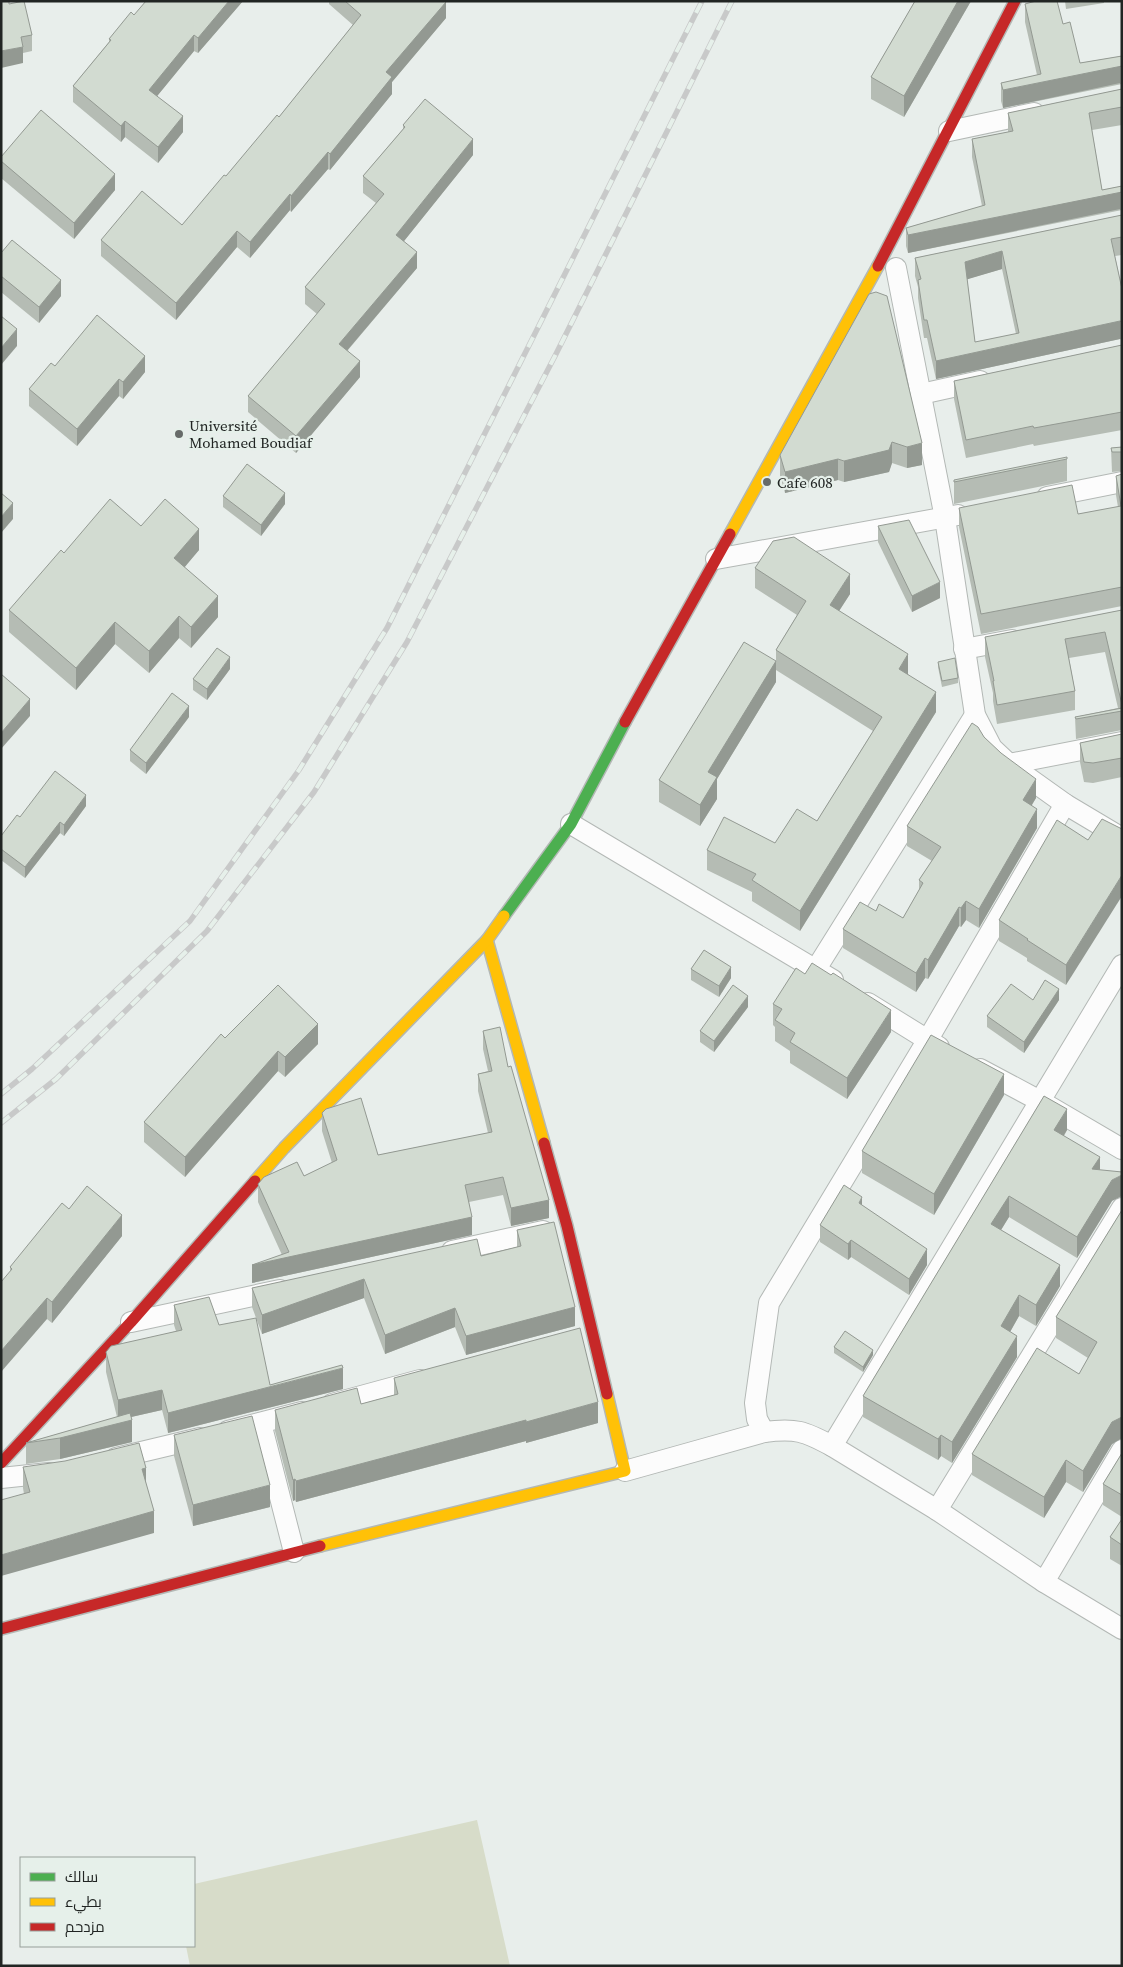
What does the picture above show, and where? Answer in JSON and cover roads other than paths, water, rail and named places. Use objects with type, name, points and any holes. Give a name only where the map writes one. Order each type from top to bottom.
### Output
[{"type":"street","points":[[1,1463],[131,1322],[284,1148],[487,940],[571,824],[875,272],[1015,1]]},
{"type":"street","points":[[949,131],[1055,109]]},
{"type":"street","points":[[875,272],[905,266],[921,394],[945,518],[974,715],[992,748],[1009,764],[1065,804],[1122,838]]},
{"type":"street","points":[[921,394],[998,377]]},
{"type":"street","points":[[1029,501],[1122,482]]},
{"type":"street","points":[[716,559],[973,512]]},
{"type":"street","points":[[964,649],[1029,636]]},
{"type":"street","points":[[816,969],[974,715]]},
{"type":"street","points":[[1009,764],[1122,742]]},
{"type":"street","points":[[764,1432],[757,1419],[755,1403],[769,1303],[927,1040],[1065,804]]},
{"type":"street","points":[[571,824],[816,969],[927,1040],[1040,1101],[1122,1149]]},
{"type":"street","points":[[487,940],[567,1226],[584,1335],[625,1470]]},
{"type":"street","points":[[832,1446],[1122,965]]},
{"type":"street","points":[[938,1510],[1122,1208]]},
{"type":"street","points":[[432,1256],[567,1226]]},
{"type":"street","points":[[131,1322],[297,1286]]},
{"type":"street","points":[[100,1462],[261,1423],[442,1374]]},
{"type":"street","points":[[261,1423],[294,1552]]},
{"type":"street","points":[[1,1629],[294,1552],[625,1470],[764,1432],[787,1429],[805,1432],[832,1446],[938,1510],[1044,1582],[1122,1629]]},
{"type":"street","points":[[1044,1582],[1122,1450]]},
{"type":"street","points":[[1,1478],[32,1476],[71,1468]]},
{"type":"railway","points":[[1,1094],[32,1069],[190,921],[299,770],[387,628],[702,1]]},
{"type":"railway","points":[[1,1123],[56,1079],[207,931],[314,792],[407,642],[556,354],[732,1]]},
{"type":"place","name":"Université Mohamed Boudiaf","points":[[179,434]]},
{"type":"place","name":"Cafe 608","points":[[767,482]]}]
